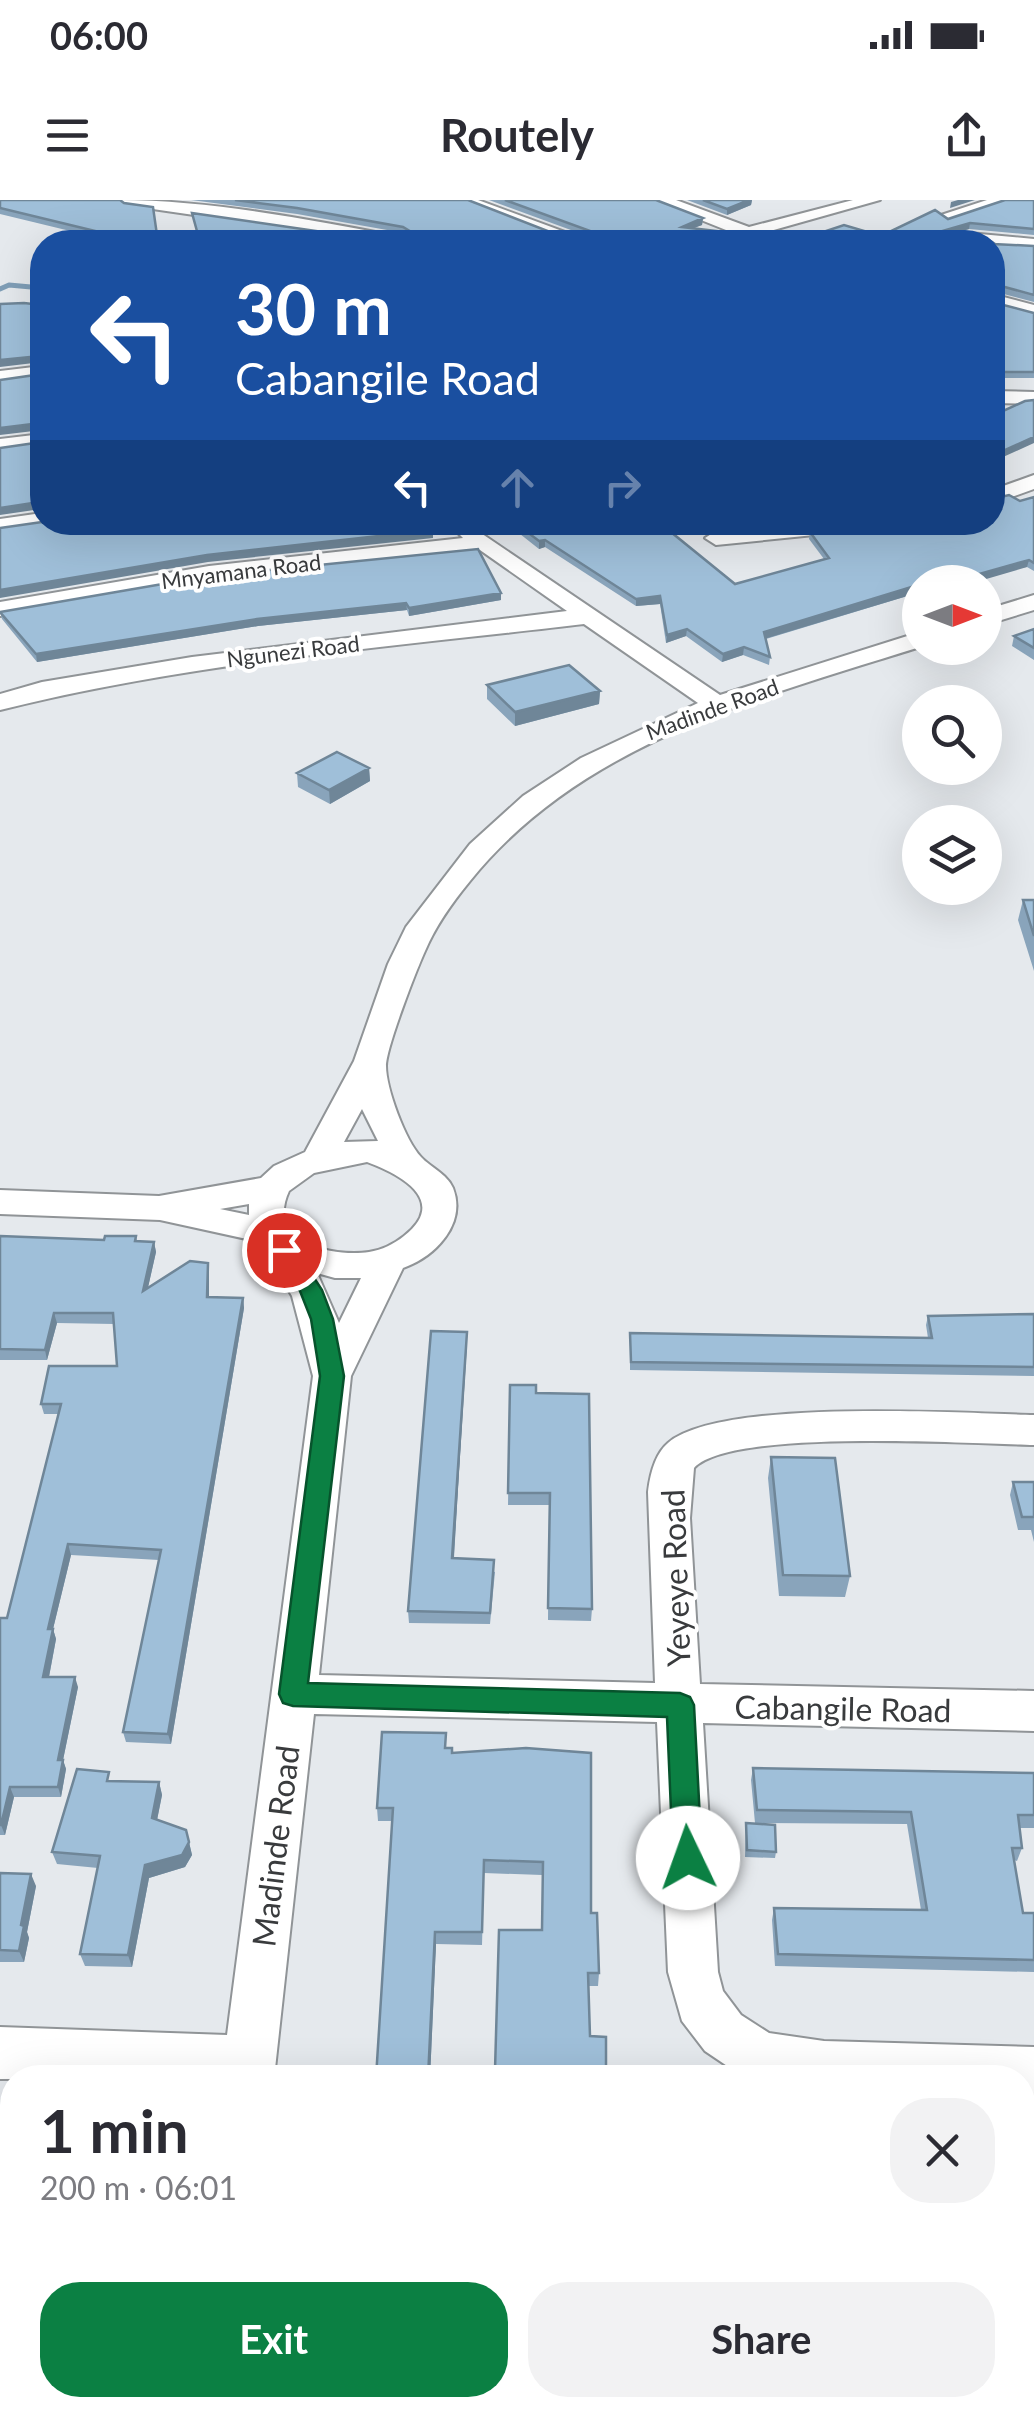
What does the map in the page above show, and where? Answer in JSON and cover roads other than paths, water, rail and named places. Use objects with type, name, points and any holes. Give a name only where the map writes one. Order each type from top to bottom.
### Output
[{"type":"street","points":[[125,200],[338,230]]},
{"type":"street","points":[[463,200],[549,230]]},
{"type":"street","points":[[658,200],[743,230]]},
{"type":"street","points":[[757,230],[872,200]]},
{"type":"street","points":[[946,216],[1005,200]]},
{"type":"street","points":[[1005,244],[1034,244]]},
{"type":"street","points":[[1005,302],[1034,311]]},
{"type":"street","points":[[0,377],[30,373]]},
{"type":"street","points":[[1005,398],[1034,398]]},
{"type":"street","points":[[0,445],[30,441]]},
{"type":"street","points":[[1005,493],[1034,481]]},
{"type":"street","points":[[0,526],[30,522]]},
{"type":"street","points":[[473,535],[714,703]]},
{"type":"street","points":[[716,538],[746,535]]},
{"type":"street","name":"Mnyamana Road","points":[[0,608],[209,573],[484,543]]},
{"type":"street","points":[[1002,612],[1034,602]]},
{"type":"street","name":"Ngunezi Road","points":[[0,702],[42,690],[192,664],[588,616]]},
{"type":"street","name":"Madinde Road","points":[[322,1155],[369,1063],[395,976],[432,910],[473,856],[520,810],[579,768],[644,732],[714,703],[902,645]]},
{"type":"street","name":"Madinde Road","points":[[369,1063],[377,1106],[404,1158]]},
{"type":"street","points":[[159,1208],[277,1241],[320,1266],[357,1269],[387,1263],[417,1248],[438,1222],[440,1198],[431,1178],[404,1158],[370,1150],[322,1155],[295,1168],[274,1188],[266,1210],[277,1241]]},
{"type":"street","points":[[0,1202],[159,1208],[274,1188]]},
{"type":"street","name":"Madinde Road","points":[[249,2065],[332,1376],[322,1319],[310,1290],[277,1241]]},
{"type":"street","name":"Madinde Road","points":[[332,1376],[387,1263]]},
{"type":"street","name":"Yeyeye Road","points":[[810,2065],[761,2058],[722,2033],[700,2003],[692,1972],[668,1518],[670,1478],[681,1454],[703,1441],[741,1432],[1034,1430]]},
{"type":"street","name":"Cabangile Road","points":[[293,1694],[1034,1711]]},
{"type":"street","points":[[0,2052],[179,2065]]},
{"type":"waterway","points":[[0,289],[9,285],[30,287]]}]
